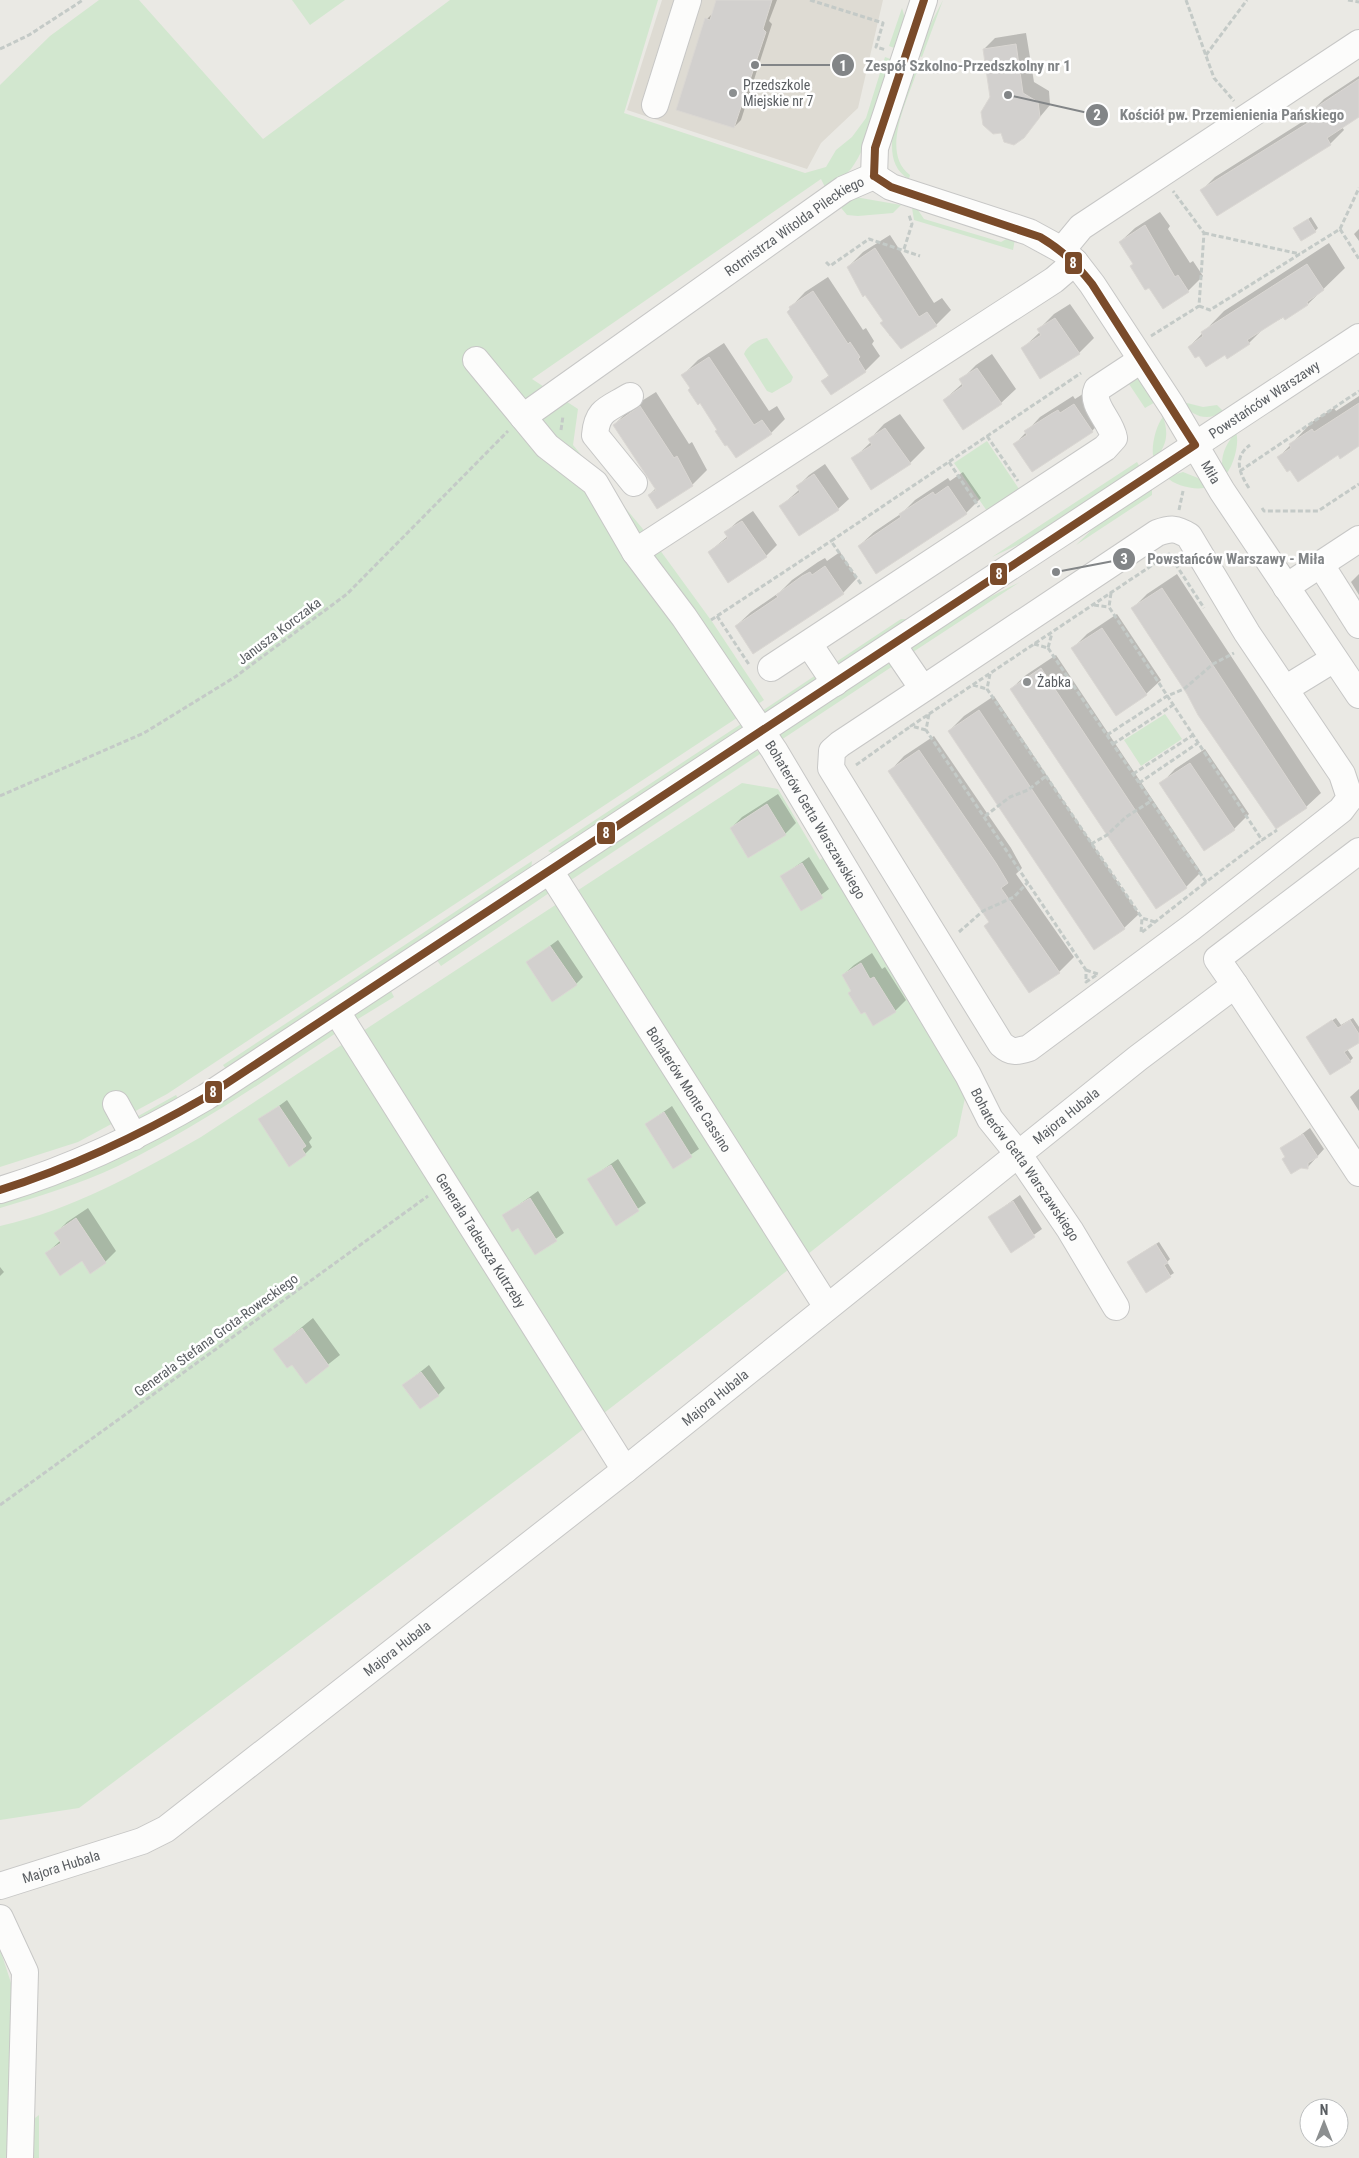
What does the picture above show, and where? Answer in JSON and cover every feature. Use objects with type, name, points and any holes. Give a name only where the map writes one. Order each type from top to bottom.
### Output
[{"type":"street","points":[[655,105],[688,0]]},
{"type":"street","points":[[874,176],[875,148],[905,57],[918,1]]},
{"type":"street","points":[[635,552],[1054,280],[1069,256],[1081,227],[1359,42]]},
{"type":"street","name":"Rotmistrza Witolda Pileckiego","points":[[523,417],[587,397],[844,189],[874,176],[892,187],[905,192],[1029,232],[1069,256]]},
{"type":"street","name":"Miła","points":[[1069,256],[1141,360],[1220,487],[1359,695]]},
{"type":"street","name":"Powstańców Warszawy","points":[[0,1190],[58,1171],[134,1137],[206,1097],[1359,337]]},
{"type":"street","name":"Bohaterów Getta Warszawskiego","points":[[476,360],[547,446],[595,483],[635,552],[684,617],[780,758],[968,1075],[990,1120],[1019,1155],[1070,1230],[1116,1307]]},
{"type":"street","points":[[771,668],[1105,448],[1114,438],[1112,427],[1096,402],[1094,395],[1097,389],[1141,360]]},
{"type":"street","points":[[630,396],[587,397],[596,420],[595,435],[634,483]]},
{"type":"street","points":[[1170,528],[1179,530],[1189,536],[1247,633],[1285,689],[1342,774],[1350,798],[1341,810],[1192,927],[1029,1048],[1016,1052],[1008,1051],[1001,1044],[831,768],[832,751],[840,744],[1157,533],[1170,528]]},
{"type":"street","points":[[1286,587],[1359,539]]},
{"type":"street","points":[[1320,565],[1359,625]]},
{"type":"street","points":[[809,644],[835,683]]},
{"type":"street","points":[[893,645],[923,689]]},
{"type":"street","points":[[1285,689],[1334,659]]},
{"type":"street","points":[[1217,959],[1359,850]]},
{"type":"street","name":"Bohaterów Monte Cassino","points":[[550,871],[827,1307]]},
{"type":"street","points":[[1192,927],[1217,959],[1359,1174]]},
{"type":"street","name":"Majora Hubala","points":[[0,1886],[142,1841],[166,1829],[625,1470],[1138,1058],[1234,985]]},
{"type":"street","name":"Generała Tadeusza Kutrzeby","points":[[337,1012],[625,1470]]},
{"type":"street","points":[[116,1104],[134,1137]]},
{"type":"street","points":[[0,1918],[25,1972],[20,2158]]},
{"type":"path","points":[[0,49],[29,35],[83,0]]},
{"type":"path","points":[[810,0],[883,23],[876,47],[905,57]]},
{"type":"path","points":[[1186,0],[1214,78],[1248,117]]},
{"type":"path","points":[[1206,55],[1247,0]]},
{"type":"path","points":[[1348,0],[1359,2]]},
{"type":"path","points":[[1168,183],[1204,233],[1199,306]]},
{"type":"path","points":[[1199,306],[1210,310],[1340,229],[1359,188]]},
{"type":"path","points":[[904,249],[912,224],[906,207]]},
{"type":"path","points":[[1340,229],[1359,258]]},
{"type":"path","points":[[1204,233],[1300,254]]},
{"type":"path","points":[[826,262],[830,266],[869,239],[904,249],[920,256]]},
{"type":"path","points":[[1150,336],[1199,306]]},
{"type":"path","points":[[707,622],[1089,368]]},
{"type":"path","points":[[1240,471],[1359,390]]},
{"type":"path","points":[[547,446],[560,435],[564,410],[587,397]]},
{"type":"path","name":"Janusza Korczaka","points":[[0,796],[144,733],[235,677],[347,594],[523,417]]},
{"type":"path","points":[[987,436],[1029,498]]},
{"type":"path","points":[[1250,445],[1242,450],[1239,462],[1240,475],[1253,494]]},
{"type":"path","points":[[949,462],[991,523]]},
{"type":"path","points":[[1258,503],[1264,511],[1318,511],[1359,484]]},
{"type":"path","points":[[831,541],[872,602]]},
{"type":"path","points":[[860,772],[855,764],[1169,554],[1208,614]]},
{"type":"path","points":[[1111,593],[1109,607],[1262,840]]},
{"type":"path","points":[[1094,605],[1109,607]]},
{"type":"path","points":[[717,616],[756,675],[771,668]]},
{"type":"path","points":[[1048,648],[1052,632]]},
{"type":"path","points":[[1034,644],[1048,648],[1206,882]]},
{"type":"path","points":[[1229,645],[1239,661]]},
{"type":"path","points":[[1107,736],[1168,696],[1184,689],[1213,664],[1234,652]]},
{"type":"path","points":[[987,689],[990,674]]},
{"type":"path","points":[[973,685],[987,689],[1142,918],[1141,932],[1278,829]]},
{"type":"path","points":[[1113,744],[1173,705]]},
{"type":"path","points":[[926,730],[929,714]]},
{"type":"path","points":[[911,726],[926,730],[1086,970]]},
{"type":"path","points":[[1133,774],[1193,734]]},
{"type":"path","points":[[1139,782],[1198,742]]},
{"type":"path","points":[[985,816],[1010,797],[1028,790],[1046,776]]},
{"type":"path","points":[[1092,844],[1107,835],[1126,817],[1150,801]]},
{"type":"path","points":[[959,932],[983,911],[1014,897],[1028,882]]},
{"type":"path","points":[[1142,918],[1155,922]]},
{"type":"path","points":[[954,924],[964,939]]},
{"type":"path","points":[[1079,988],[1086,982]]},
{"type":"path","name":"Generała Stefana Grota-Roweckiego","points":[[0,1505],[445,1184]]},
{"type":"shaded area","points":[[662,0],[883,0],[858,108],[821,143],[807,169],[627,110]]},
{"type":"green space","points":[[99,0],[139,0],[263,139],[450,0],[658,0],[624,113],[805,173],[826,167],[836,150],[852,137],[866,118],[885,57],[893,60],[864,146],[851,169],[845,175],[826,189],[821,179],[532,379],[578,409],[573,445],[657,546],[713,623],[764,700],[167,1094],[78,1142],[0,1167],[0,85],[50,36]]},
{"type":"green space","points":[[292,0],[345,0],[310,25]]},
{"type":"green space","points":[[943,0],[922,57],[916,55],[918,49]]},
{"type":"green space","points":[[902,8],[906,22],[897,49],[889,46]]},
{"type":"green space","points":[[913,67],[918,68],[903,109],[897,139],[897,153],[901,165],[910,175],[909,179],[898,170],[893,157],[892,143],[898,110]]},
{"type":"green space","points":[[855,197],[901,205],[893,213],[847,215],[837,203]]},
{"type":"green space","points":[[912,208],[918,210],[924,219],[1001,242],[1010,237],[1015,239],[1013,250],[914,220]]},
{"type":"green space","points":[[767,338],[793,377],[791,382],[772,393],[767,391],[744,354],[753,343]]},
{"type":"green space","points":[[1140,376],[1157,401],[1145,408],[1125,378]]},
{"type":"green space","points":[[1187,403],[1203,407],[1217,405],[1223,411],[1207,417],[1197,415],[1183,404]]},
{"type":"green space","points":[[1163,417],[1166,439],[1162,450],[1154,459],[1154,437]]},
{"type":"green space","points":[[1236,432],[1235,456],[1224,476],[1222,458],[1228,442]]},
{"type":"green space","points":[[987,441],[1021,492],[989,514],[954,463]]},
{"type":"green space","points":[[1137,462],[1141,469],[1049,530],[992,557]]},
{"type":"green space","points":[[1183,472],[1198,478],[1208,487],[1186,487],[1175,483],[1167,477]]},
{"type":"green space","points":[[1152,486],[1152,495],[1076,545],[1106,516]]},
{"type":"green space","points":[[1020,582],[910,654],[915,645],[941,624]]},
{"type":"green space","points":[[901,619],[910,619],[845,666],[833,664]]},
{"type":"green space","points":[[887,664],[896,664],[778,742],[782,731]]},
{"type":"green space","points":[[819,673],[819,679],[773,714],[759,713]]},
{"type":"green space","points":[[1165,714],[1182,739],[1141,766],[1124,740]]},
{"type":"green space","points":[[744,722],[744,728],[554,854],[548,851]]},
{"type":"green space","points":[[756,751],[763,752],[568,882],[569,874],[574,868]]},
{"type":"green space","points":[[742,783],[778,789],[820,860],[827,854],[966,1093],[957,1136],[555,1451],[79,1808],[0,1820],[0,1226],[53,1210],[104,1189],[201,1137]]},
{"type":"green space","points":[[532,861],[531,870],[228,1072],[223,1065]]},
{"type":"green space","points":[[542,889],[552,891],[441,966],[436,959]]},
{"type":"green space","points":[[390,989],[394,997],[353,1022],[357,1011]]},
{"type":"green space","points":[[326,1031],[339,1031],[231,1102],[147,1151],[89,1178],[0,1208],[0,1200]]},
{"type":"green space","points":[[176,1095],[180,1102],[144,1122],[133,1119]]},
{"type":"green space","points":[[0,1949],[12,1986],[12,2135],[39,2115],[39,2158],[0,2158]]},
{"type":"building","points":[[716,0],[772,0],[763,29],[766,32],[734,128],[676,110],[705,18],[710,20]]},
{"type":"building","points":[[1016,44],[1023,93],[1038,102],[1040,117],[1024,138],[1014,145],[1004,142],[1001,133],[993,134],[983,125],[981,112],[990,97],[983,49]]},
{"type":"building","points":[[1359,79],[1359,117],[1327,138],[1331,145],[1217,216],[1200,190],[1314,119],[1309,112]]},
{"type":"building","points":[[1308,219],[1316,232],[1301,241],[1293,228]]},
{"type":"building","points":[[1145,225],[1175,277],[1178,275],[1189,292],[1163,309],[1149,288],[1145,290],[1130,266],[1133,264],[1119,242]]},
{"type":"building","points":[[875,248],[919,317],[927,312],[937,326],[901,349],[880,323],[883,321],[865,295],[863,297],[847,267]]},
{"type":"building","points":[[1307,264],[1324,290],[1307,302],[1308,305],[1285,320],[1283,317],[1247,340],[1250,344],[1227,359],[1225,355],[1206,367],[1199,356],[1195,358],[1188,347],[1203,336],[1201,332]]},
{"type":"building","points":[[813,291],[848,344],[850,342],[860,357],[858,359],[866,372],[831,395],[821,381],[829,376],[787,312],[790,309],[789,307]]},
{"type":"building","points":[[1055,318],[1080,354],[1040,379],[1021,348],[1041,335],[1037,329]]},
{"type":"building","points":[[709,357],[754,425],[762,420],[772,434],[736,458],[715,431],[717,430],[700,403],[698,405],[688,390],[690,388],[681,375]]},
{"type":"building","points":[[977,368],[1002,404],[963,430],[943,400],[963,386],[959,379]]},
{"type":"building","points":[[1359,403],[1359,446],[1340,459],[1338,455],[1298,482],[1290,470],[1287,472],[1277,457],[1291,448],[1289,444],[1312,429],[1314,432]]},
{"type":"building","points":[[1074,404],[1093,432],[1032,472],[1013,444],[1027,435],[1024,431],[1058,410],[1060,413]]},
{"type":"building","points":[[640,406],[674,458],[677,456],[693,486],[657,509],[648,495],[656,490],[613,425]]},
{"type":"building","points":[[885,428],[911,464],[871,490],[851,458],[872,445],[868,439]]},
{"type":"building","points":[[814,474],[839,510],[799,536],[779,506],[800,492],[796,486]]},
{"type":"building","points":[[948,486],[967,514],[876,574],[858,546],[901,517],[899,514],[933,492],[935,495]]},
{"type":"building","points":[[742,521],[767,557],[728,583],[708,552],[728,538],[724,532]]},
{"type":"building","points":[[825,566],[844,594],[753,654],[735,626],[778,597],[776,595],[802,576],[810,572],[812,575]]},
{"type":"building","points":[[1162,588],[1307,808],[1276,829],[1198,715],[1187,694],[1131,608]]},
{"type":"building","points":[[1102,628],[1147,695],[1116,716],[1071,648]]},
{"type":"building","points":[[1041,668],[1187,888],[1156,909],[1010,689]]},
{"type":"building","points":[[979,710],[1125,929],[1094,950],[948,731]]},
{"type":"building","points":[[919,750],[996,863],[1008,883],[1001,888],[1060,973],[1029,993],[984,926],[989,922],[888,771]]},
{"type":"building","points":[[1190,763],[1235,830],[1204,851],[1159,783]]},
{"type":"building","points":[[767,804],[786,835],[748,858],[730,828]]},
{"type":"building","points":[[802,863],[823,898],[801,911],[780,876]]},
{"type":"building","points":[[550,946],[577,985],[552,1002],[526,962]]},
{"type":"building","points":[[861,963],[870,979],[874,977],[896,1012],[873,1026],[865,1012],[861,1014],[848,993],[851,991],[842,975]]},
{"type":"building","points":[[1332,1020],[1338,1028],[1350,1020],[1359,1034],[1359,1043],[1344,1052],[1351,1062],[1330,1075],[1306,1037]]},
{"type":"building","points":[[279,1106],[306,1146],[302,1149],[306,1155],[289,1167],[258,1119]]},
{"type":"building","points":[[664,1112],[692,1157],[673,1169],[645,1124]]},
{"type":"building","points":[[1303,1134],[1318,1157],[1308,1163],[1308,1169],[1301,1168],[1291,1174],[1282,1159],[1285,1157],[1280,1148]]},
{"type":"building","points":[[611,1165],[639,1211],[616,1226],[587,1179]]},
{"type":"building","points":[[530,1198],[557,1241],[535,1255],[518,1228],[512,1232],[502,1215]]},
{"type":"building","points":[[1013,1201],[1035,1237],[1011,1253],[988,1217]]},
{"type":"building","points":[[76,1218],[106,1263],[90,1274],[82,1261],[60,1276],[45,1253],[61,1243],[54,1233]]},
{"type":"building","points":[[1156,1244],[1168,1263],[1164,1265],[1171,1277],[1146,1293],[1127,1262]]},
{"type":"building","points":[[302,1328],[329,1366],[306,1384],[292,1365],[287,1368],[273,1349]]},
{"type":"building","points":[[421,1372],[439,1396],[420,1409],[402,1385]]},
{"type":"transit line","name":"8","points":[[874,176],[875,148],[924,0]]},
{"type":"transit line","name":"8","points":[[874,176],[891,187],[1040,237],[1062,252],[1092,284],[1195,445]]},
{"type":"transit line","name":"8","points":[[0,1190],[54,1171],[106,1149],[206,1097],[1195,445]]},
{"type":"place","name":"Zespół Szkolno-Przedszkolny nr 1","points":[[755,65]]},
{"type":"place","name":"Przedszkole Miejskie nr 7","points":[[733,93]]},
{"type":"place","name":"Kościół pw. Przemienienia Pańskiego","points":[[1008,95]]},
{"type":"place","name":"Powstańców Warszawy - Miła","points":[[1056,572]]},
{"type":"place","name":"Żabka","points":[[1027,682]]}]
